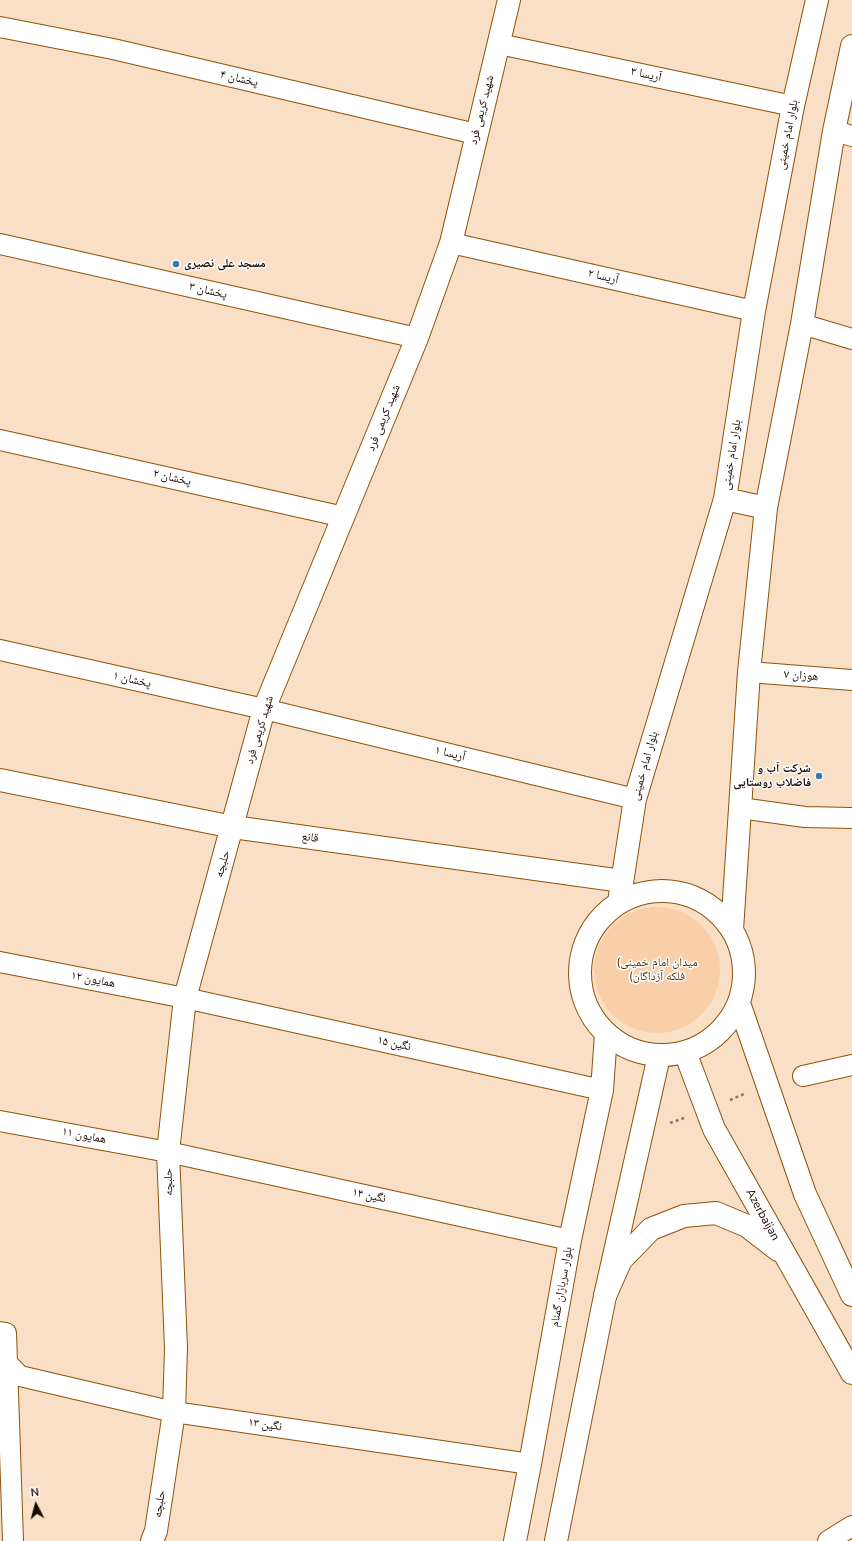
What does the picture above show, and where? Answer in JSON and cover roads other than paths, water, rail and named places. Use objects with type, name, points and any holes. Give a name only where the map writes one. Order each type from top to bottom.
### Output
[{"type":"main road","name":"شهید کریمی فرد","points":[[233,827],[264,709],[417,338],[451,243],[509,0]]},
{"type":"main road","name":"بلوار امام خمینی","points":[[621,892],[635,799],[725,499],[754,311],[794,106],[817,0]]},
{"type":"main road","points":[[732,930],[750,672],[766,508],[802,324],[843,134],[852,46]]},
{"type":"main road","points":[[725,499],[766,508]]},
{"type":"main road","name":"قانع","points":[[0,780],[233,827],[621,892]]},
{"type":"main road","name":"حلبچه","points":[[152,1541],[156,1531],[174,1412],[176,1348],[168,1152],[186,998],[233,827]]},
{"type":"main road","points":[[669,891],[694,897],[716,910],[732,930],[742,953],[744,978],[739,1003],[727,1025],[708,1042],[685,1052],[660,1056],[640,1053],[622,1045],[606,1034],[588,1011],[580,984],[580,957],[591,930],[621,892],[669,891]]},
{"type":"main road","points":[[739,1003],[805,1194],[852,1295]]},
{"type":"main road","name":"بلوار سربازان گمنام","points":[[515,1541],[570,1240],[602,1090],[606,1034]]},
{"type":"main road","name":"Azerbaijan","points":[[685,1052],[714,1129],[783,1254],[852,1372]]},
{"type":"main road","points":[[556,1541],[605,1296],[660,1056]]},
{"type":"main road","points":[[605,1296],[621,1260],[646,1234],[651,1229],[684,1216],[716,1214],[747,1226],[783,1254]]},
{"type":"street","name":"پخشان ۴","points":[[0,27],[113,50],[476,134]]},
{"type":"street","name":"آریسا ۳","points":[[499,44],[794,106]]},
{"type":"street","name":"آریسا ۲","points":[[451,243],[754,311]]},
{"type":"street","name":"پخشان ۳","points":[[0,244],[417,338]]},
{"type":"street","points":[[802,324],[852,339]]},
{"type":"street","name":"پخشان ۲","points":[[0,440],[344,517]]},
{"type":"street","name":"پخشان ۱","points":[[0,650],[264,709]]},
{"type":"street","name":"هوزان ۷","points":[[750,672],[852,680]]},
{"type":"street","name":"آریسا ۱","points":[[264,709],[635,799]]},
{"type":"street","points":[[740,808],[806,817],[852,818]]},
{"type":"street","name":"همایون ۱۲","points":[[0,962],[186,998]]},
{"type":"street","name":"نگین ۱۵","points":[[186,998],[602,1090]]},
{"type":"street","points":[[803,1076],[852,1065]]},
{"type":"street","name":"همایون ۱۱","points":[[0,1121],[168,1152]]},
{"type":"street","name":"نگین ۱۴","points":[[168,1152],[570,1240]]},
{"type":"street","points":[[3,1333],[7,1363],[13,1541]]},
{"type":"street","name":"نگین ۱۳","points":[[7,1363],[20,1376],[174,1412],[530,1464]]},
{"type":"street","points":[[828,1541],[852,1526]]},
{"type":"place","name":"مسجد علی نصیری","points":[[176,264]]},
{"type":"place","name":"شرکت آب و فاضلاب روستایی","points":[[819,776]]},
{"type":"park label","name":"(میدان امام خمینی (فلکه آزداگان","points":[[657,970]]}]
